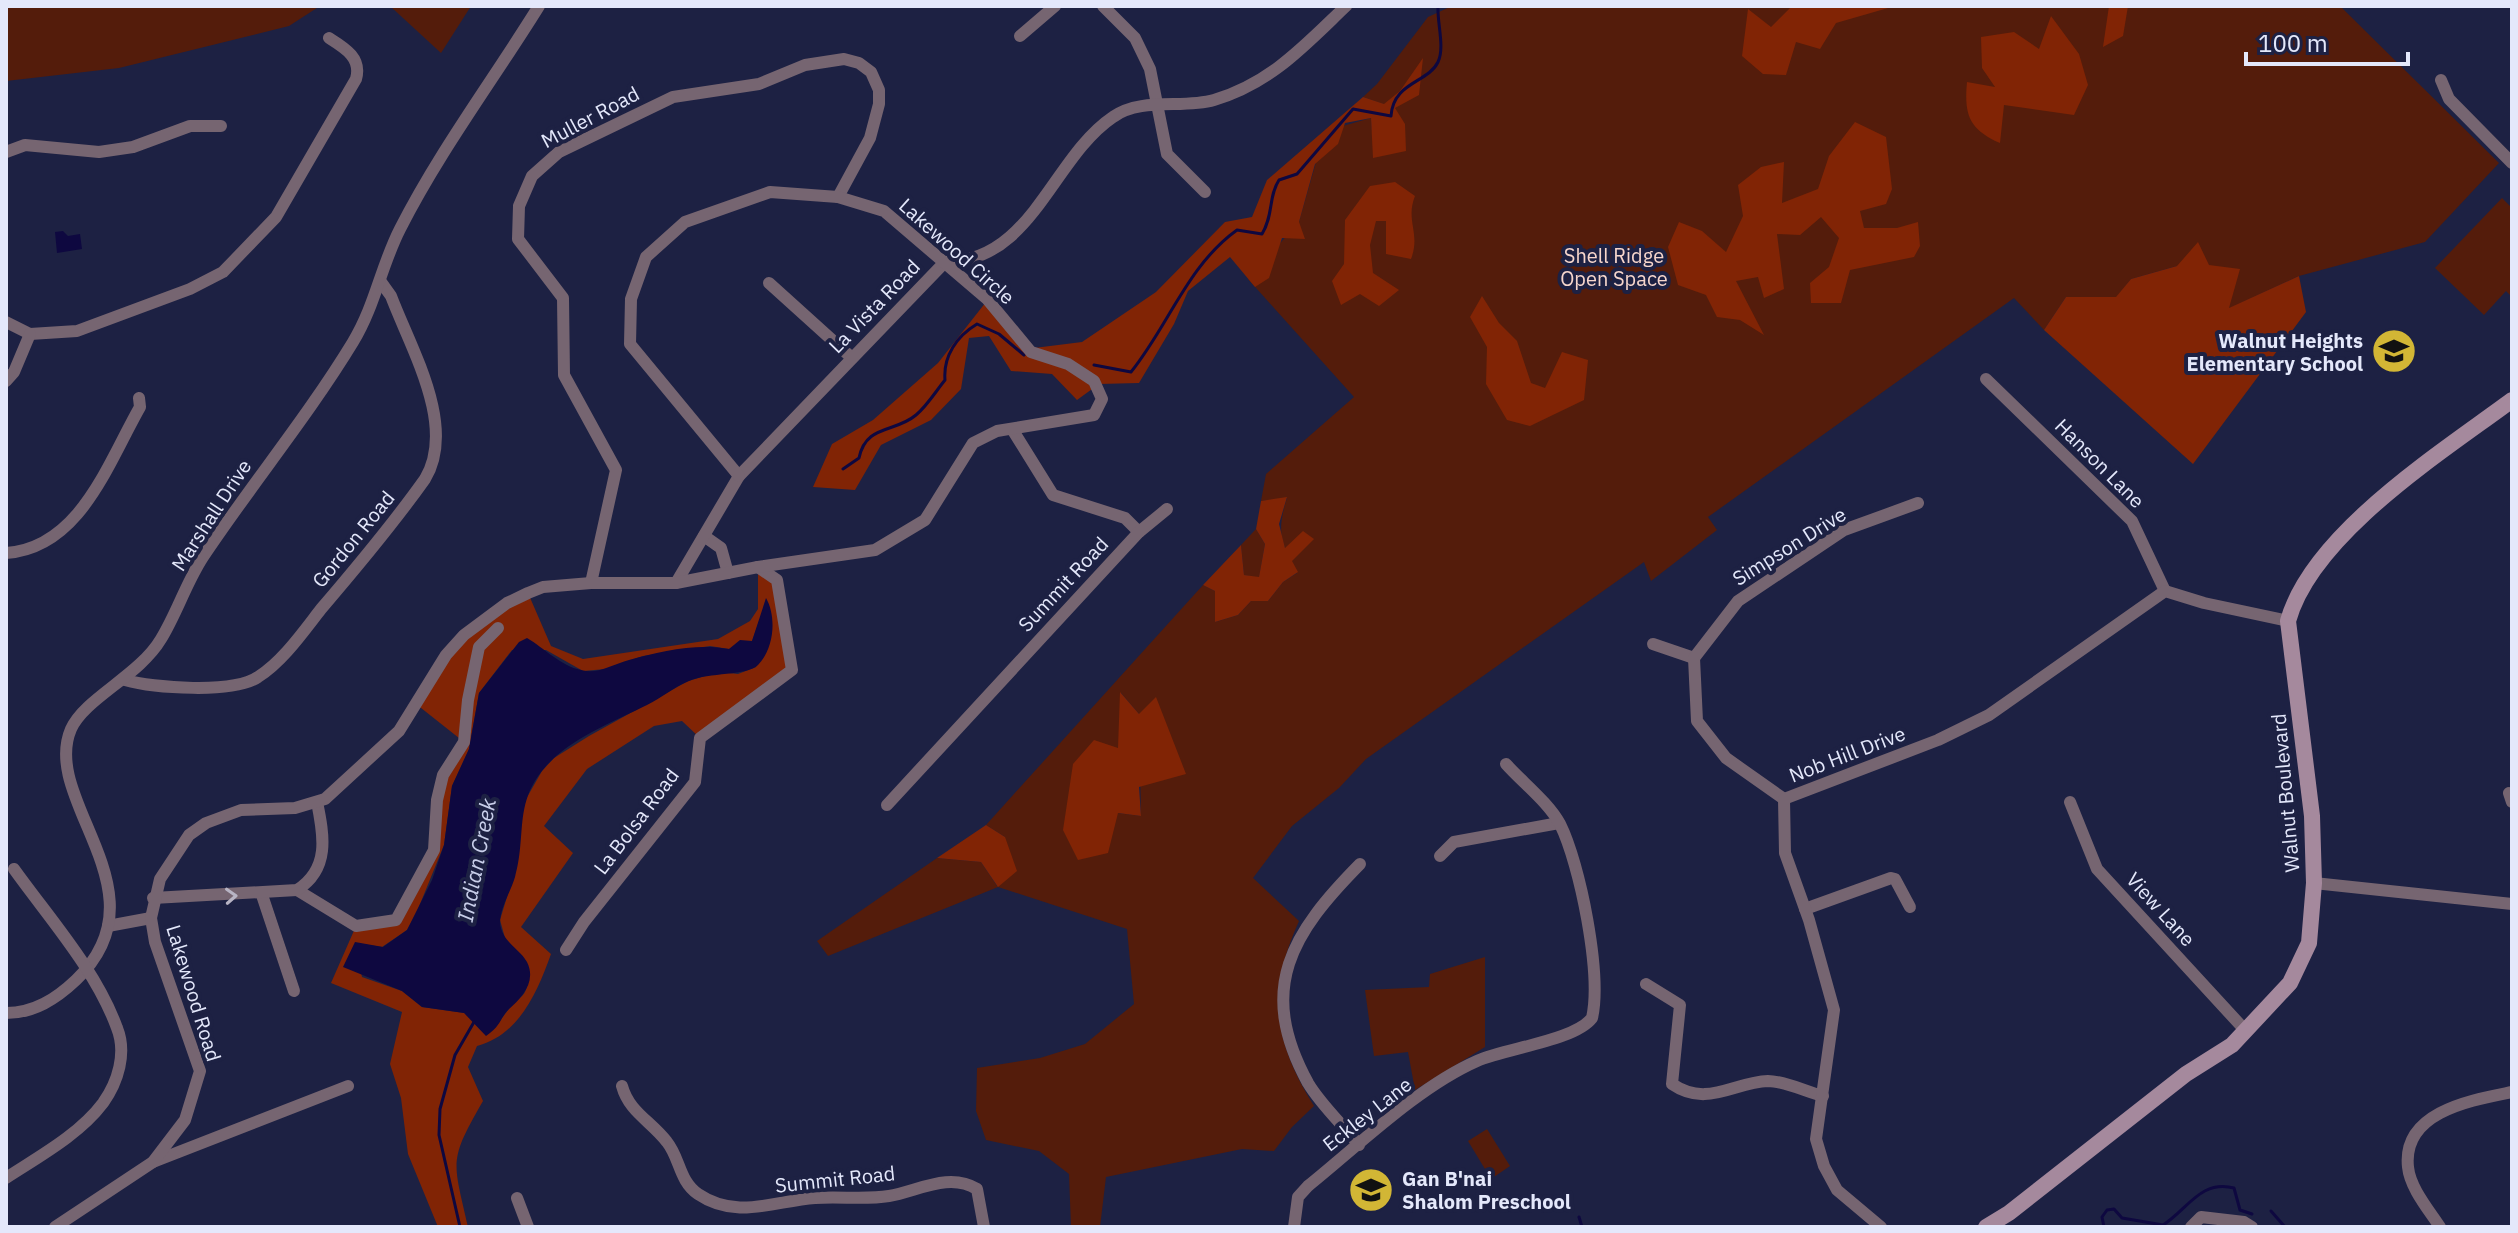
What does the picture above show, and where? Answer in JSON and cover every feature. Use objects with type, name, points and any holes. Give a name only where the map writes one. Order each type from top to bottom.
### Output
[{"type":"street","name":"Marshall Drive","points":[[6,1013],[42,1005],[87,970],[101,948],[108,926],[105,871],[67,767],[66,744],[81,714],[125,680],[156,648],[201,560],[351,345],[381,282],[403,224],[539,6]]},
{"type":"street","points":[[1020,36],[1055,6]]},
{"type":"street","points":[[1103,6],[1135,38],[1150,69],[1167,154],[1205,192]]},
{"type":"street","name":"La Vista Road","points":[[676,583],[739,476],[945,262],[964,262],[995,249],[1045,201],[1085,138],[1116,114],[1157,105],[1213,101],[1279,71],[1346,6]]},
{"type":"street","points":[[6,322],[30,334],[77,331],[190,289],[223,272],[276,217],[356,79],[358,66],[352,55],[329,38]]},
{"type":"street","name":"Muller Road","points":[[591,583],[616,470],[564,375],[563,298],[518,239],[519,206],[532,176],[559,152],[673,97],[759,84],[805,65],[844,59],[859,63],[871,72],[879,90],[879,104],[870,138],[838,197]]},
{"type":"street","points":[[2441,80],[2449,99],[2512,163]]},
{"type":"street","points":[[6,152],[25,145],[99,152],[133,147],[190,126],[221,126]]},
{"type":"street","name":"Lakewood Circle","points":[[591,583],[676,583],[875,550],[925,520],[973,443],[997,431],[1094,415],[1102,399],[1094,381],[1081,372],[1068,364],[1031,352],[987,299],[884,211],[838,197],[770,192],[685,222],[646,257],[631,299],[630,344],[739,476]]},
{"type":"street","name":"Gordon Road","points":[[125,680],[139,684],[208,687],[238,685],[258,677],[301,634],[425,479],[438,449],[437,423],[391,296],[381,282]]},
{"type":"street","points":[[769,283],[852,358]]},
{"type":"street","points":[[6,381],[14,372],[30,334]]},
{"type":"street","name":"Hanson Lane","points":[[1986,379],[2132,521],[2165,591]]},
{"type":"street","points":[[6,553],[23,551],[48,541],[80,513],[140,407],[139,398]]},
{"type":"street","points":[[2165,591],[2204,603],[2288,621],[2301,590],[2352,525],[2512,400]]},
{"type":"street","name":"Summit Road","points":[[1012,429],[1053,495],[1125,518],[1139,532]]},
{"type":"street","name":"Simpson Drive","points":[[1694,658],[1738,601],[1844,530],[1918,503]]},
{"type":"street","name":"Summit Road","points":[[887,805],[1139,532],[1167,509]]},
{"type":"street","points":[[704,536],[721,548],[728,573]]},
{"type":"street","name":"La Bolsa Road","points":[[566,950],[584,922],[695,782],[700,738],[792,670],[777,580],[758,567]]},
{"type":"street","name":"Lakewood Road","points":[[55,1227],[153,1162],[185,1120],[200,1071],[155,942],[151,918],[153,898],[176,851],[206,823],[241,810],[295,808],[317,802],[342,785],[399,731],[446,655],[464,635],[507,603],[528,593],[543,587],[591,583]]},
{"type":"street","name":"Nob Hill Drive","points":[[1881,1227],[1837,1190],[1824,1166],[1816,1139],[1834,1010],[1805,909],[1785,853],[1784,799],[1938,740],[1989,715],[2165,591]]},
{"type":"street","name":"Walnut Boulevard","points":[[1986,1227],[2009,1213],[2186,1074],[2232,1045],[2290,983],[2309,943],[2314,883],[2312,816],[2288,621]]},
{"type":"street","points":[[297,890],[356,926],[396,920],[434,850],[437,800],[443,775],[464,742],[468,700],[479,647],[498,628]]},
{"type":"street","points":[[1653,644],[1694,658],[1697,721],[1726,758],[1784,799]]},
{"type":"street","points":[[1506,764],[1559,823]]},
{"type":"street","points":[[153,898],[262,895],[297,890],[313,878],[322,859],[323,832],[317,802]]},
{"type":"street","name":"View Lane","points":[[2070,802],[2097,869],[2244,1029]]},
{"type":"street","points":[[1440,856],[1454,842],[1559,823]]},
{"type":"street","name":"Eckley Lane","points":[[1294,1227],[1298,1197],[1448,1076],[1491,1055],[1574,1031],[1592,1018],[1594,993],[1586,910],[1559,823]]},
{"type":"street","points":[[1359,1145],[1310,1085],[1291,1045],[1284,1003],[1292,952],[1307,922],[1360,864]]},
{"type":"street","points":[[6,1178],[95,1113],[117,1076],[121,1060],[118,1028],[87,970],[14,869]]},
{"type":"street","points":[[1805,909],[1891,878],[1895,879],[1910,907]]},
{"type":"street","points":[[2314,883],[2512,904]]},
{"type":"street","points":[[262,895],[294,991]]},
{"type":"street","points":[[108,926],[151,918]]},
{"type":"street","points":[[1646,984],[1680,1005],[1672,1084],[1681,1091],[1700,1094],[1729,1092],[1769,1081],[1823,1096]]},
{"type":"street","points":[[153,1162],[348,1086]]},
{"type":"street","name":"Summit Road","points":[[622,1086],[629,1105],[668,1143],[686,1182],[696,1192],[726,1208],[741,1210],[815,1198],[874,1198],[955,1181],[977,1189],[984,1227]]},
{"type":"street","points":[[2440,1227],[2418,1193],[2408,1167],[2413,1140],[2428,1119],[2440,1113],[2463,1102],[2512,1092]]},
{"type":"street","points":[[517,1198],[528,1227]]},
{"type":"street","points":[[2191,1227],[2201,1217],[2244,1222],[2252,1227]]},
{"type":"green space","points":[[6,6],[320,6],[289,26],[119,68],[6,81]]},
{"type":"green space","points":[[390,6],[471,6],[441,53]]},
{"type":"green space","name":"Shell Ridge Open Space","points":[[1452,6],[2340,6],[2499,163],[2425,242],[2299,276],[2228,309],[2177,266],[2131,279],[2116,298],[2066,297],[2044,330],[2014,298],[1708,517],[1717,530],[1651,581],[1644,562],[1366,759],[1339,788],[1292,826],[1253,878],[1299,921],[1282,971],[1279,1015],[1290,1059],[1314,1106],[1292,1127],[1274,1151],[1242,1149],[1106,1177],[1100,1227],[1071,1227],[1069,1174],[1039,1151],[986,1140],[976,1111],[977,1068],[1040,1058],[1085,1044],[1134,1004],[1127,929],[998,887],[828,956],[817,941],[937,858],[981,862],[997,886],[1005,837],[986,825],[1203,585],[1215,591],[1215,622],[1238,615],[1251,601],[1268,601],[1283,582],[1297,573],[1282,537],[1287,498],[1261,501],[1266,474],[1354,397],[1248,279],[1299,222],[1325,131],[1371,118],[1372,132],[1392,132],[1383,104],[1363,97],[1377,84],[1428,17]],"holes":[[[1121,693],[1139,714],[1141,816],[1118,813]]]},
{"type":"green space","points":[[2502,198],[2512,208],[2512,297],[2506,291],[2484,315],[2435,268]]},
{"type":"green space","points":[[1256,529],[1265,544],[1259,578],[1244,575],[1241,545]]},
{"type":"green space","points":[[1485,957],[1485,1047],[1415,1090],[1408,1052],[1374,1056],[1365,990],[1429,987],[1430,974]]},
{"type":"green space","points":[[1487,1129],[1510,1166],[1491,1179],[1468,1141]]},
{"type":"shaded area","points":[[1792,6],[1895,6],[1836,23],[1820,49],[1796,42],[1786,75],[1763,74],[1742,56],[1748,9],[1771,27]]},
{"type":"shaded area","points":[[2109,6],[2128,6],[2123,36],[2103,47]]},
{"type":"shaded area","points":[[2051,16],[2079,54],[2088,85],[2074,115],[2004,105],[2000,143],[1981,132],[1968,112],[1967,82],[1995,87],[1982,68],[1981,37],[2014,32],[2039,49]]},
{"type":"shaded area","points":[[1423,58],[1419,95],[1395,108],[1405,124],[1406,151],[1373,158],[1371,118],[1345,123],[1338,144],[1315,164],[1299,222],[1305,239],[1282,238],[1269,278],[1255,287],[1230,257],[1188,291],[1174,324],[1139,383],[1099,384],[1077,400],[1052,374],[1011,371],[989,336],[969,338],[961,389],[931,420],[881,445],[855,490],[813,487],[832,444],[873,420],[938,363],[986,302],[1034,348],[1082,342],[1156,292],[1225,222],[1252,217],[1267,180],[1363,97],[1384,104],[1400,91]]},
{"type":"shaded area","points":[[1855,122],[1886,137],[1892,189],[1886,204],[1860,211],[1864,228],[1897,228],[1918,222],[1920,246],[1914,257],[1850,270],[1841,303],[1811,303],[1810,283],[1829,267],[1839,238],[1821,217],[1800,235],[1777,234],[1784,289],[1764,298],[1758,277],[1736,281],[1764,335],[1740,320],[1717,317],[1706,295],[1678,285],[1668,247],[1679,222],[1702,231],[1726,252],[1743,216],[1738,185],[1761,167],[1784,162],[1782,203],[1818,189],[1829,156]]},
{"type":"shaded area","points":[[1395,182],[1415,196],[1412,205],[1414,250],[1411,259],[1386,254],[1386,221],[1376,221],[1370,245],[1373,273],[1399,290],[1379,306],[1360,294],[1341,305],[1332,281],[1344,264],[1345,220],[1370,186]]},
{"type":"shaded area","points":[[2198,242],[2209,265],[2240,269],[2229,308],[2299,276],[2306,312],[2193,464],[2044,330],[2066,297],[2116,297],[2131,279],[2177,266]]},
{"type":"shaded area","points":[[1482,296],[1499,323],[1517,341],[1531,383],[1545,388],[1562,352],[1588,360],[1584,400],[1530,426],[1507,420],[1486,384],[1487,347],[1470,317]]},
{"type":"shaded area","points":[[1287,497],[1279,524],[1285,548],[1303,531],[1314,539],[1292,561],[1298,572],[1283,582],[1268,601],[1251,601],[1238,615],[1215,622],[1215,591],[1203,585],[1241,545],[1244,575],[1259,577],[1265,544],[1256,529],[1261,501]]},
{"type":"shaded area","points":[[758,567],[777,580],[792,670],[700,738],[682,721],[654,726],[587,769],[544,826],[573,853],[521,927],[551,954],[533,997],[524,1010],[504,1032],[477,1046],[468,1067],[483,1101],[464,1137],[457,1162],[468,1227],[438,1227],[408,1154],[401,1098],[390,1064],[402,1012],[331,983],[356,926],[396,920],[434,851],[437,800],[464,742],[416,704],[446,655],[528,593],[551,646],[583,659],[718,639],[750,621],[758,609]],"holes":[[[767,599],[756,667],[738,674],[719,672],[688,681],[589,736],[554,758],[542,771],[526,799],[519,828],[518,860],[500,920],[505,938],[529,970],[527,986],[490,1032],[486,1035],[465,1013],[422,1007],[402,991],[362,977],[355,943],[382,947],[407,930],[416,914],[444,845],[452,786],[469,749],[479,693],[512,650],[546,650],[583,671],[606,669],[643,656],[710,646],[729,649],[752,641]]]},
{"type":"shaded area","points":[[1120,692],[1139,714],[1156,697],[1186,774],[1139,787],[1141,816],[1118,813],[1108,853],[1078,860],[1063,830],[1073,764],[1094,740],[1118,748]]},
{"type":"shaded area","points":[[986,825],[1005,837],[1017,871],[998,887],[981,862],[937,858]]},
{"type":"water","points":[[63,231],[68,236],[80,234],[82,249],[57,253],[55,232]]},
{"type":"water","points":[[766,598],[772,614],[772,633],[768,650],[758,665],[745,671],[683,683],[598,729],[553,759],[531,788],[523,816],[519,861],[500,923],[507,940],[527,962],[529,983],[523,995],[491,1032],[486,1036],[464,1013],[422,1007],[402,991],[343,967],[355,942],[383,947],[407,930],[432,880],[444,845],[452,786],[469,749],[479,693],[519,642],[527,638],[567,665],[587,671],[679,649],[729,649],[740,640],[752,641]]},
{"type":"waterway","name":"Indian Creek","points":[[1094,365],[1131,372],[1205,261],[1237,230],[1262,234],[1279,180],[1297,174],[1353,109],[1391,116],[1398,96],[1427,75],[1438,62],[1441,49],[1438,6]]},
{"type":"waterway","name":"Indian Creek","points":[[843,469],[859,458],[868,439],[908,421],[924,407],[945,380],[946,363],[953,348],[963,334],[977,324],[999,334],[1024,355]]},
{"type":"waterway","name":"Indian Creek","points":[[460,1227],[439,1135],[440,1109],[455,1055],[474,1022]]},
{"type":"waterway","points":[[2104,1227],[2102,1217],[2107,1210],[2114,1209],[2122,1218],[2163,1225],[2203,1192],[2222,1186],[2234,1188],[2240,1210],[2252,1214]]},
{"type":"waterway","points":[[2271,1211],[2285,1227]]},
{"type":"waterway","points":[[1579,1217],[1582,1227]]},
{"type":"place","name":"Walnut Heights Elementary School","points":[[2394,351]]},
{"type":"place","name":"Gan B'nai Shalom Preschool","points":[[1371,1190]]}]
